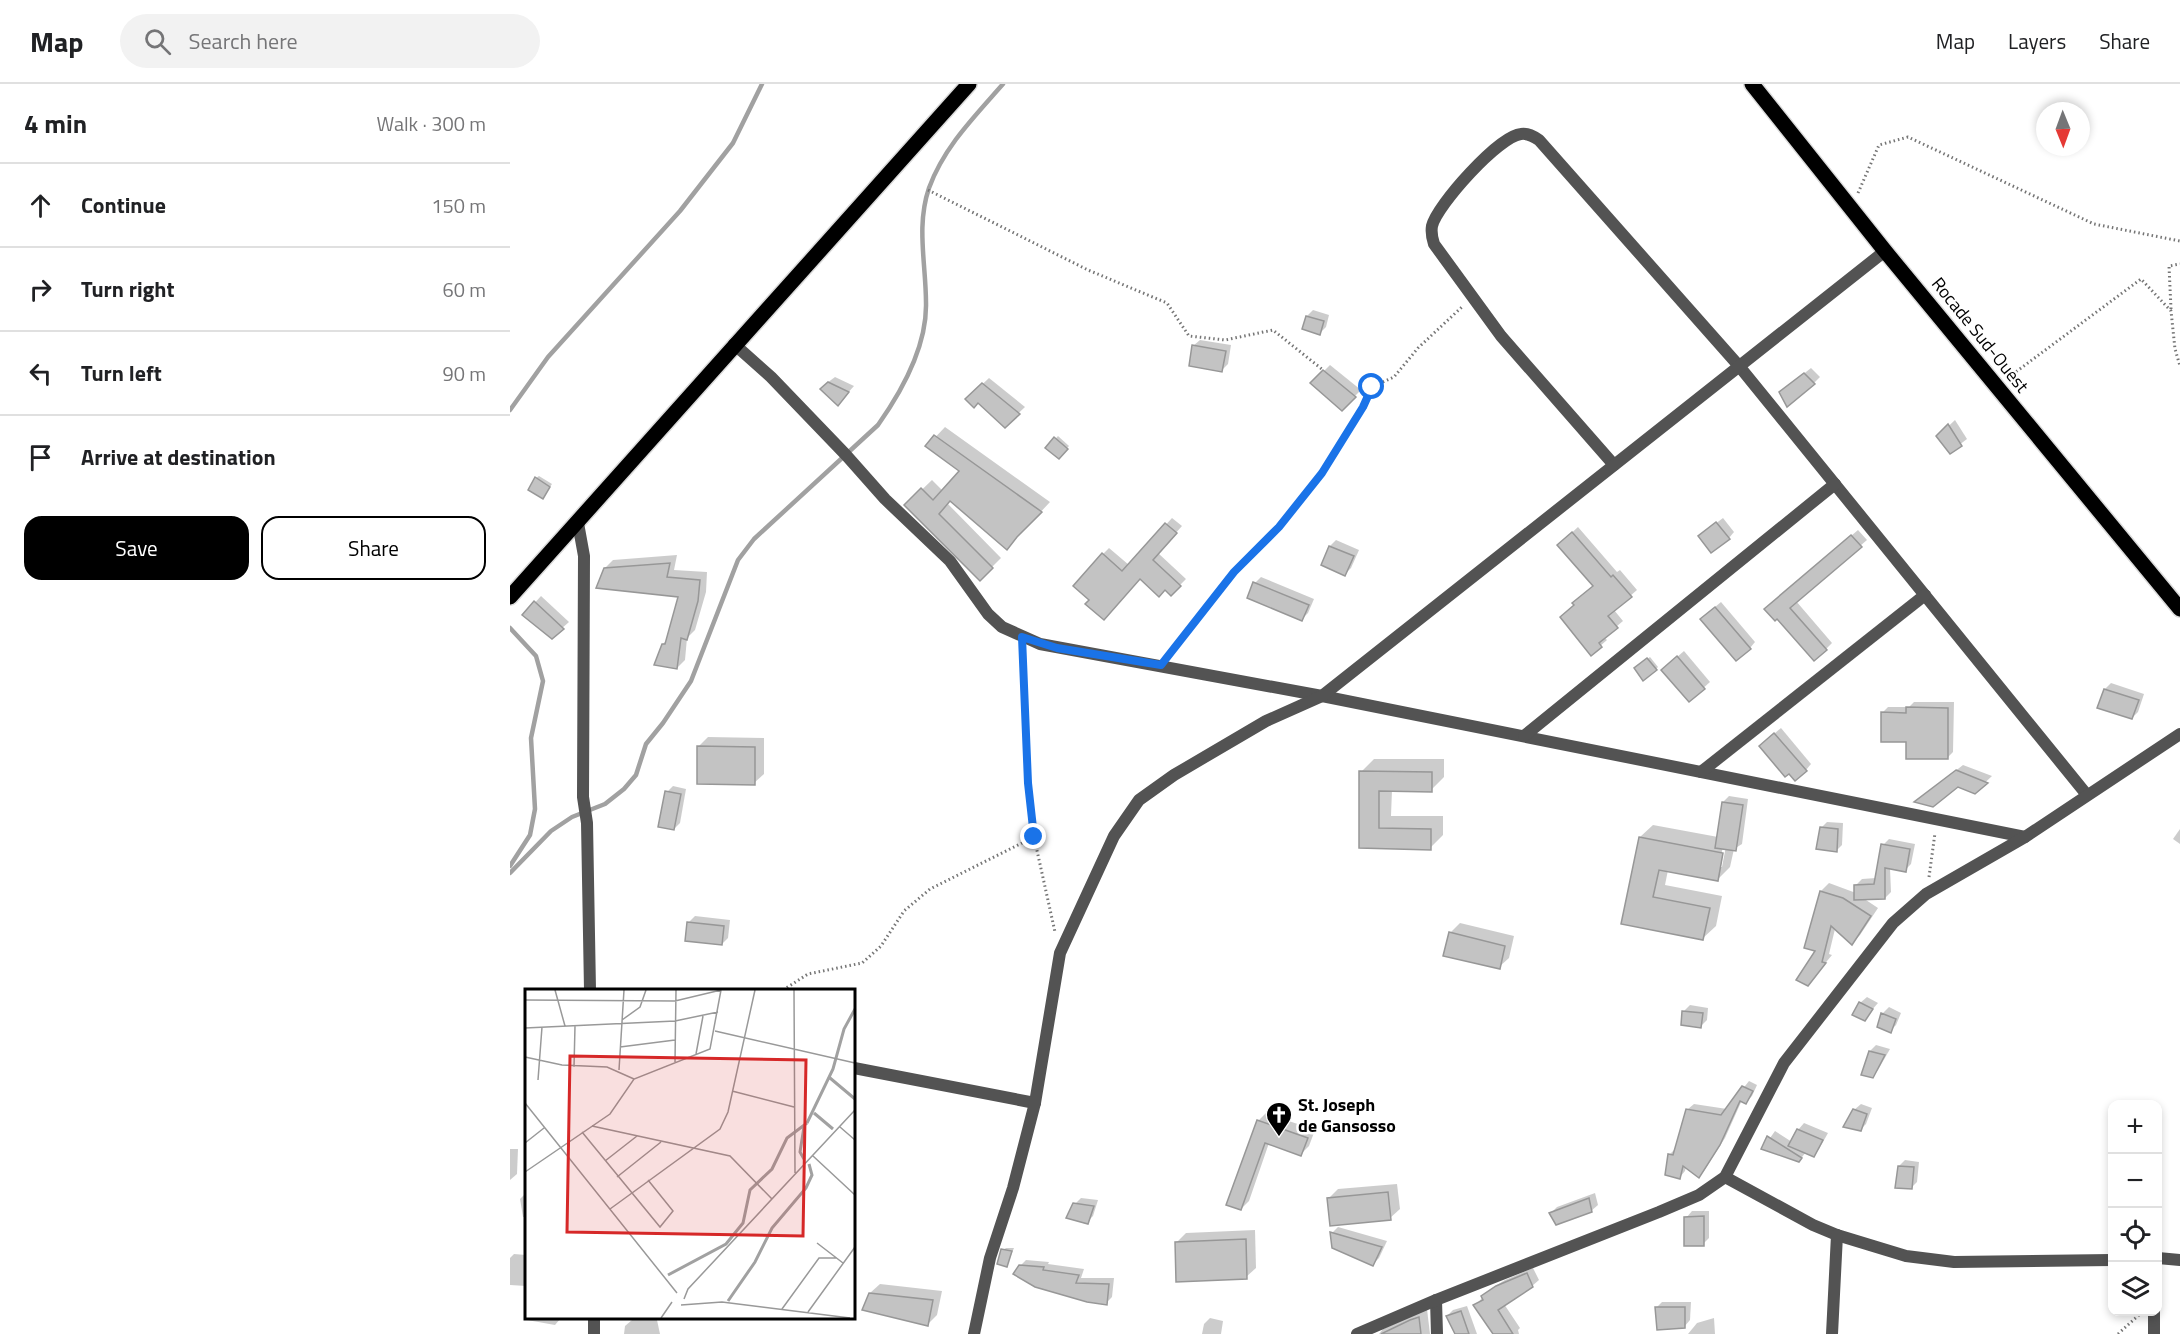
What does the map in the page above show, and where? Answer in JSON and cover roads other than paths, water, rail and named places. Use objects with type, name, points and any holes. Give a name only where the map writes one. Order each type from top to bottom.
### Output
[{"type":"main road","points":[[510,597],[969,84]]},
{"type":"main road","name":"Rocade Sud-Ouest","points":[[1752,84],[1885,251],[2180,609]]},
{"type":"street","points":[[1614,465],[1501,336],[1434,244],[1432,226],[1438,213],[1482,159],[1511,137],[1521,134],[1530,135],[1539,140],[1740,366],[2087,795]]},
{"type":"street","points":[[974,1334],[990,1258],[1013,1188],[1035,1103],[1060,953],[1114,836],[1139,800],[1174,775],[1266,721],[1322,696],[1885,251]]},
{"type":"street","points":[[734,344],[771,377],[885,499],[950,561],[988,614],[1002,627],[1022,637],[1057,648],[1161,665],[1322,696],[2025,837]]},
{"type":"street","points":[[1524,736],[1835,484]]},
{"type":"street","points":[[578,523],[584,556],[583,797],[588,823],[590,989]]},
{"type":"street","points":[[1701,772],[1925,595]]},
{"type":"street","points":[[1357,1334],[1436,1300],[1659,1212],[1699,1195],[1725,1178],[1784,1064],[1893,923],[1926,894],[2025,837],[2180,734]]},
{"type":"street","points":[[855,1068],[1035,1103]]},
{"type":"street","points":[[1725,1178],[1813,1225],[1837,1235],[1906,1256],[1954,1262],[2108,1260]]},
{"type":"street","points":[[1832,1334],[1837,1235]]},
{"type":"street","points":[[2162,1258],[2180,1260]]},
{"type":"street","points":[[1436,1300],[1437,1334]]},
{"type":"street","points":[[2154,1316],[2154,1334]]},
{"type":"waterway","points":[[510,410],[548,357],[680,211],[733,143],[762,84]]},
{"type":"waterway","points":[[510,873],[551,831],[572,817],[605,804],[624,789],[636,775],[646,744],[691,681],[738,560],[754,539],[878,425],[887,412],[904,383],[918,352],[922,335],[926,303],[922,231],[929,188],[951,146],[1003,84]]},
{"type":"waterway","points":[[510,628],[536,656],[543,681],[531,738],[535,809],[530,835],[510,866]]},
{"type":"place","name":"St. Joseph de Gansosso","points":[[1279,1138]]}]
